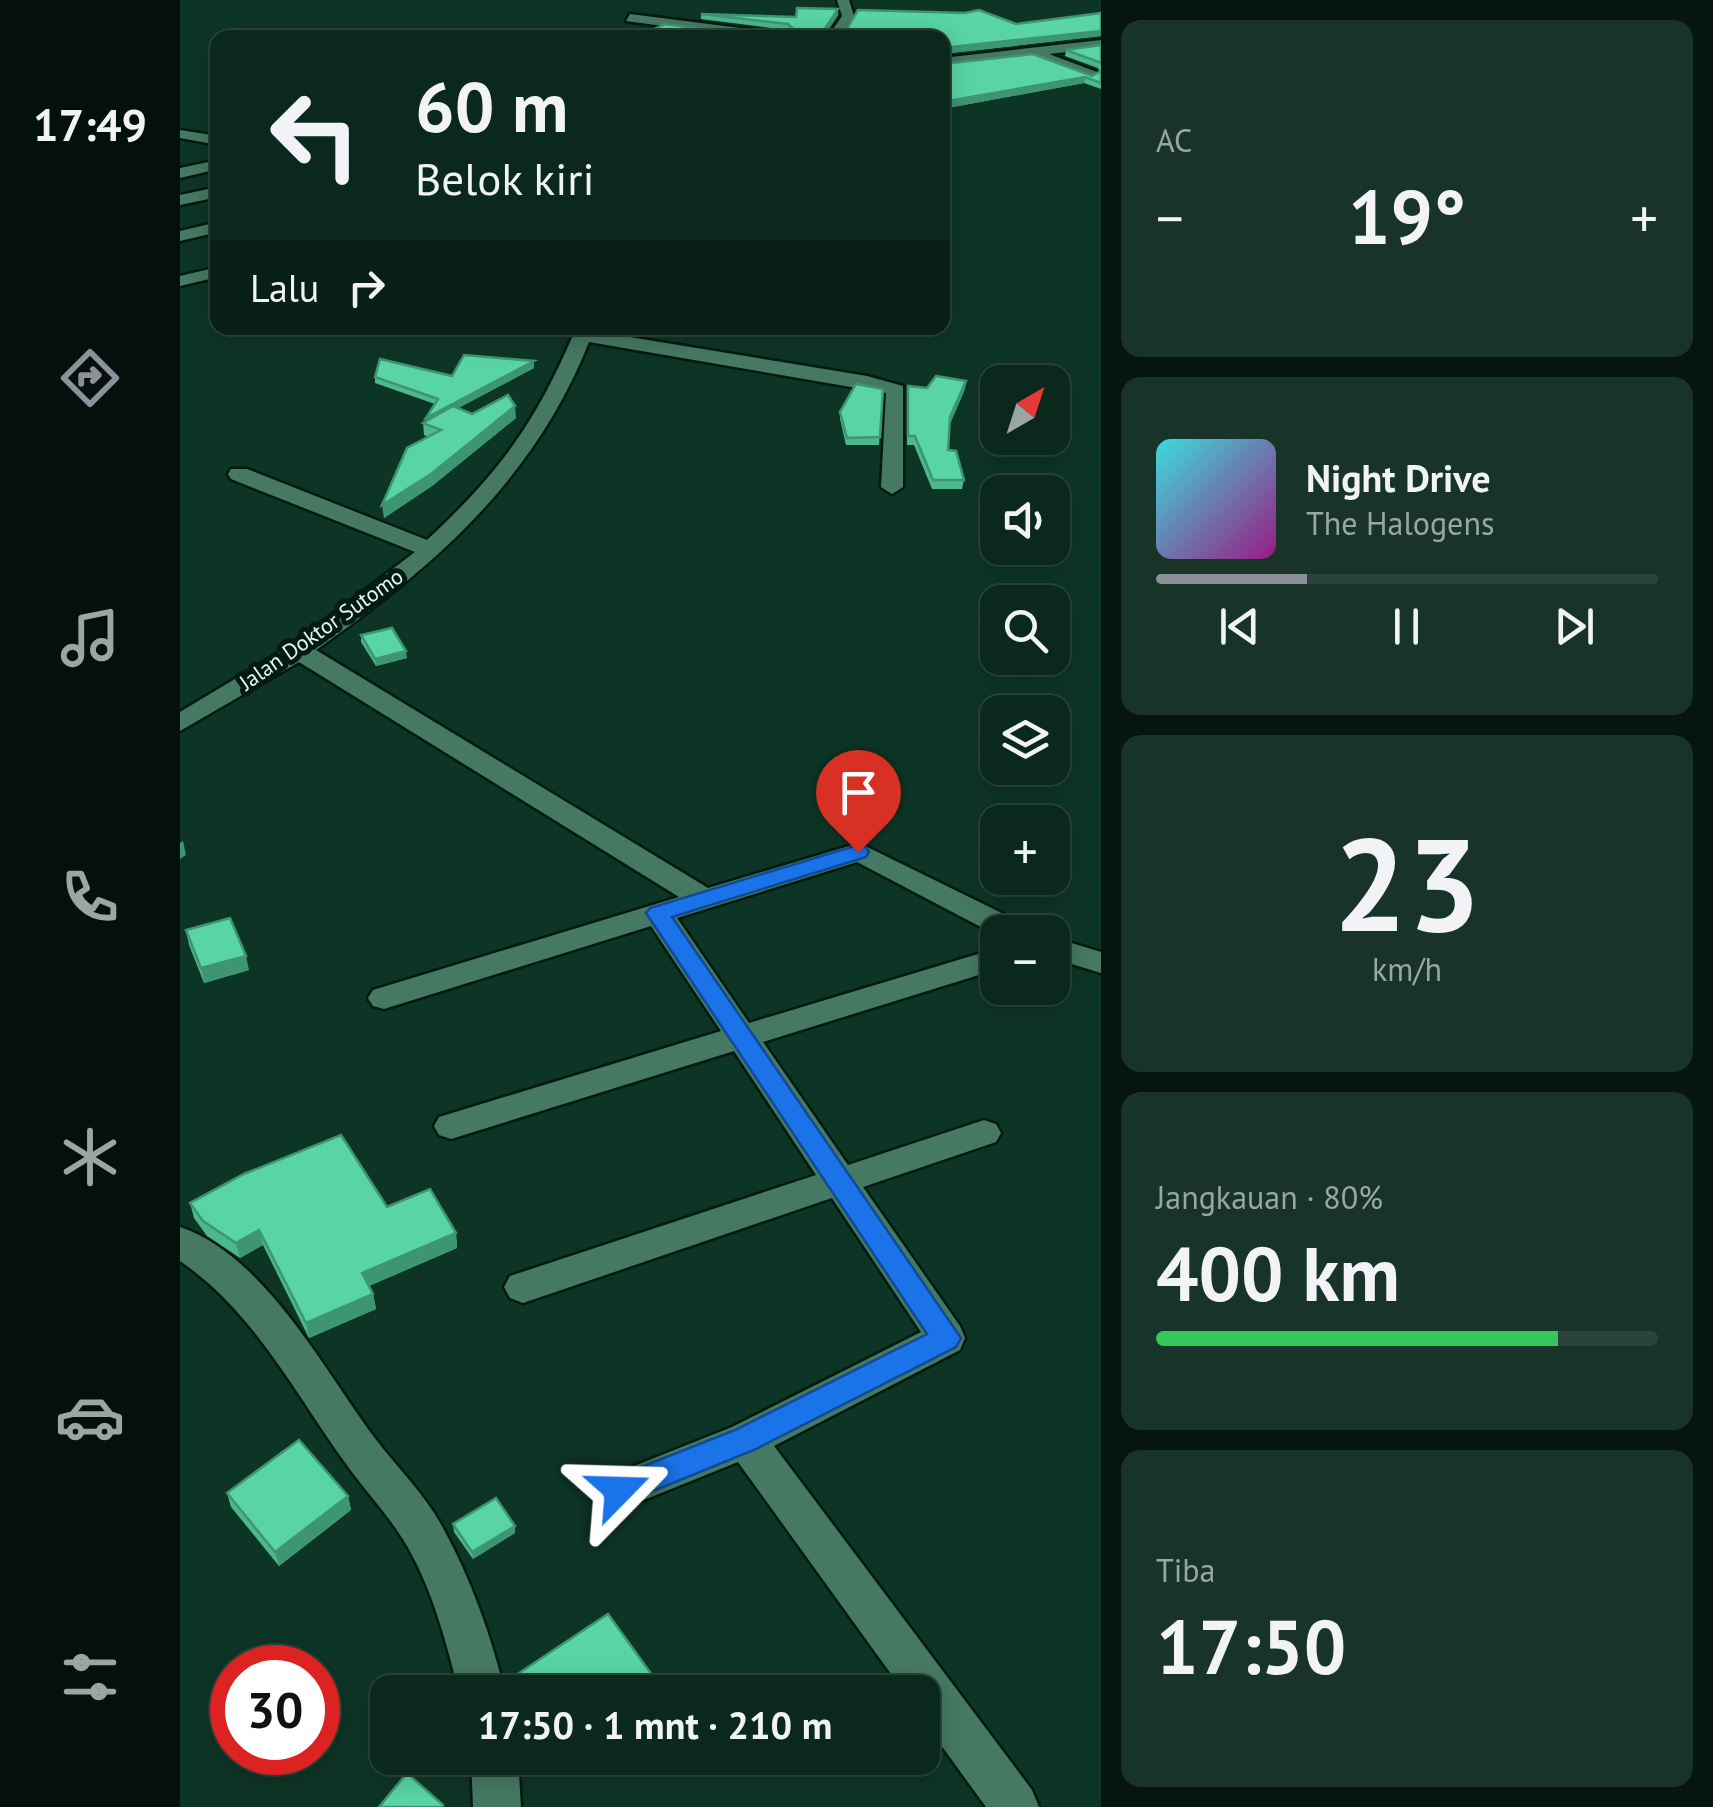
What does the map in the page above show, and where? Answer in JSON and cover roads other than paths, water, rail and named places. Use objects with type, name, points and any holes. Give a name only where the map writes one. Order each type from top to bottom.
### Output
[{"type":"street","points":[[838,30],[848,16],[844,0]]},
{"type":"street","points":[[630,18],[724,30]]},
{"type":"street","points":[[950,61],[1100,44]]},
{"type":"street","points":[[1031,51],[1092,75]]},
{"type":"street","points":[[180,134],[210,140]]},
{"type":"street","points":[[180,173],[210,166]]},
{"type":"street","points":[[180,200],[210,194]]},
{"type":"street","points":[[180,236],[210,229]]},
{"type":"street","points":[[180,281],[210,274]]},
{"type":"street","name":"Jalan Doktor Sutomo","points":[[180,722],[376,596],[431,550],[496,485],[545,422],[582,335]]},
{"type":"street","points":[[606,335],[896,390],[892,487]]},
{"type":"street","points":[[239,474],[431,550]]},
{"type":"street","points":[[296,649],[702,898]]},
{"type":"street","points":[[384,998],[858,852],[905,871],[980,919]]},
{"type":"street","points":[[619,1490],[746,1440],[946,1338],[658,913]]},
{"type":"street","points":[[1070,953],[1100,963]]},
{"type":"street","points":[[452,1126],[980,964]]},
{"type":"street","points":[[523,1287],[984,1133]]},
{"type":"street","points":[[180,1242],[196,1251],[258,1306],[295,1352],[364,1456],[416,1522],[477,1675]]},
{"type":"street","points":[[746,1440],[1016,1807]]},
{"type":"street","points":[[496,1775],[497,1807]]}]
